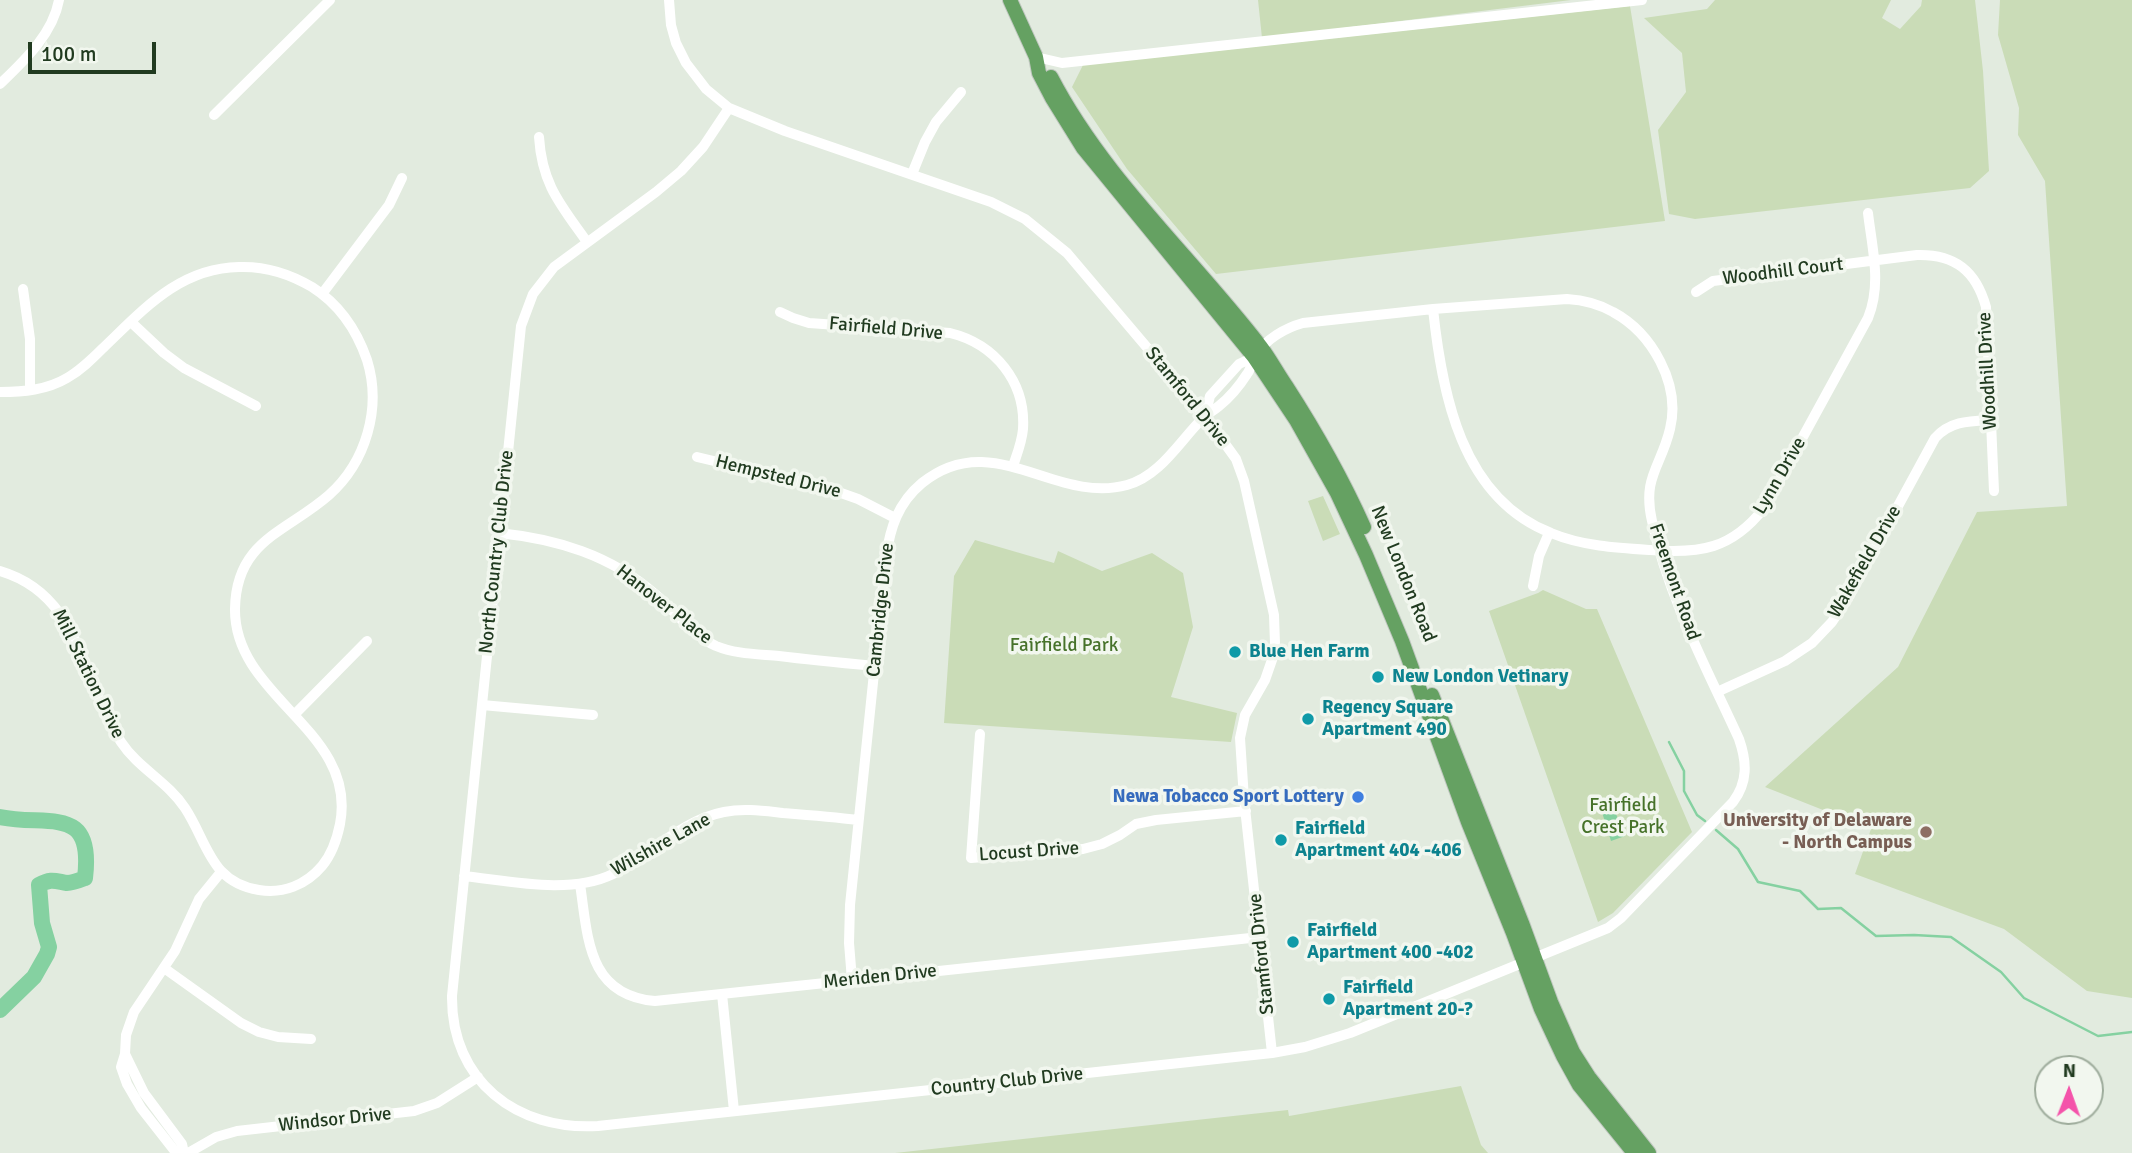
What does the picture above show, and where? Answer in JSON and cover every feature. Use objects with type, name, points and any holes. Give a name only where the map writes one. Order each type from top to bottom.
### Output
[{"type":"main road","name":"New London Road","points":[[1010,0],[1036,57],[1038,73],[1083,148],[1258,352],[1337,493],[1402,641],[1454,784],[1573,1052],[1589,1077],[1649,1153]]},
{"type":"main road","name":"New London Road","points":[[1530,960],[1541,1009],[1579,1085],[1634,1153]]},
{"type":"street","points":[[0,84],[33,52],[58,10],[60,0]]},
{"type":"street","points":[[215,115],[330,0]]},
{"type":"street","name":"Stamford Drive","points":[[668,0],[676,43],[686,63],[706,89],[729,108],[755,120],[1007,210],[1025,219],[1057,244],[1078,265],[1229,448],[1241,470],[1274,615],[1275,643],[1270,668],[1245,715],[1240,738],[1272,1053]]},
{"type":"street","points":[[1036,57],[1062,63],[1642,0]]},
{"type":"street","points":[[912,174],[936,122],[961,92]]},
{"type":"street","name":"North Country Club Drive","points":[[478,1077],[460,1045],[452,1009],[518,349],[524,316],[533,294],[547,275],[681,171],[702,147],[729,108]]},
{"type":"street","points":[[539,137],[543,168],[550,187],[587,242]]},
{"type":"street","points":[[322,294],[388,205],[402,178]]},
{"type":"street","name":"Lynn Drive","points":[[1433,309],[1438,355],[1449,406],[1474,465],[1505,504],[1525,520],[1549,533],[1587,544],[1660,551],[1702,550],[1725,542],[1747,528],[1764,508],[1868,318],[1876,290],[1868,213]]},
{"type":"street","name":"Woodhill Drive","points":[[1874,261],[1917,255],[1937,256],[1955,261],[1970,275],[1980,290],[1986,307],[1994,491]]},
{"type":"street","name":"Woodhill Court","points":[[1696,292],[1713,281],[1874,261]]},
{"type":"street","points":[[0,392],[30,390],[54,384],[77,372],[154,300],[176,284],[200,273],[227,267],[253,267],[277,272],[299,280],[322,294],[349,323],[365,356],[373,392],[372,415],[367,435],[352,468],[330,494],[274,532],[257,549],[245,568],[236,600],[237,630],[243,650],[256,670],[329,758],[337,779],[341,815],[337,835],[330,854],[318,870],[299,884],[279,890],[256,890],[221,872],[199,899],[181,939],[134,1012],[126,1035],[125,1054],[140,1086],[182,1144],[184,1153]]},
{"type":"street","points":[[23,289],[30,339],[30,390]]},
{"type":"street","name":"Freemont Road","points":[[1258,352],[1285,330],[1303,323],[1552,299],[1580,300],[1612,311],[1641,334],[1664,371],[1671,393],[1670,428],[1653,472],[1649,495],[1652,520],[1660,551],[1686,622],[1739,739],[1745,761],[1745,780],[1736,799],[1615,923],[1601,932],[1530,960]]},
{"type":"street","name":"Fairfield Drive","points":[[780,312],[809,323],[950,333],[982,345],[1006,368],[1020,398],[1023,431],[1013,466]]},
{"type":"street","points":[[131,322],[184,368],[256,406]]},
{"type":"street","name":"Cambridge Drive","points":[[852,980],[849,921],[886,557],[895,518],[908,497],[917,487],[948,468],[985,461],[1013,466],[1086,487],[1109,488],[1129,484],[1157,468],[1205,416],[1221,405],[1248,373],[1258,352]]},
{"type":"street","name":"Wakefield Drive","points":[[1717,692],[1785,662],[1823,633],[1848,598],[1935,438],[1954,424],[1991,420]]},
{"type":"street","name":"Hempsted Drive","points":[[697,457],[827,488],[859,499],[895,518]]},
{"type":"street","name":"Hanover Place","points":[[499,533],[557,542],[603,559],[643,584],[691,628],[719,647],[742,652],[875,666]]},
{"type":"street","points":[[1533,586],[1539,556],[1549,533]]},
{"type":"street","name":"Mill Station Drive","points":[[0,572],[26,581],[56,606],[71,631],[122,745],[186,809],[221,872]]},
{"type":"street","points":[[294,715],[367,640]]},
{"type":"street","points":[[482,705],[593,715]]},
{"type":"street","name":"Locust Drive","points":[[980,734],[971,858],[1083,849],[1111,839],[1136,824],[1246,811]]},
{"type":"street","name":"Wilshire Lane","points":[[464,876],[545,884],[580,884],[611,875],[684,828],[725,812],[753,810],[858,820]]},
{"type":"street","name":"Meriden Drive","points":[[580,884],[592,956],[600,971],[614,987],[633,997],[655,1001],[1260,936]]},
{"type":"street","name":"Country Club Drive","points":[[478,1077],[495,1097],[532,1118],[557,1125],[598,1126],[1272,1053],[1334,1039],[1530,960]]},
{"type":"street","points":[[164,968],[241,1023],[259,1032],[278,1037],[311,1039]]},
{"type":"street","points":[[722,994],[734,1111]]},
{"type":"street","name":"Windsor Drive","points":[[184,1153],[216,1137],[237,1131],[414,1111],[448,1097],[478,1077]]},
{"type":"green space","points":[[1258,0],[1571,0],[1262,38]]},
{"type":"green space","points":[[1715,0],[1891,0],[1882,18],[1900,29],[1921,6],[1922,0],[1975,0],[1983,71],[1989,171],[1970,188],[1695,219],[1669,214],[1658,130],[1686,92],[1682,53],[1644,18],[1707,9]]},
{"type":"green space","points":[[2000,0],[2132,0],[2132,998],[2087,991],[2004,929],[1855,874],[1871,829],[1765,787],[1898,667],[1977,512],[2067,506],[2045,181],[2018,135],[2019,108],[1998,35]]},
{"type":"green space","points":[[1630,6],[1665,221],[1216,274],[1127,169],[1072,87],[1083,65]]},
{"type":"green space","points":[[1323,496],[1340,534],[1323,541],[1308,501]]},
{"type":"green space","name":"Fairfield Park","points":[[975,540],[1054,563],[1058,551],[1102,571],[1152,553],[1183,573],[1193,627],[1171,697],[1237,713],[1231,742],[944,723],[954,576]]},
{"type":"green space","name":"Fairfield Crest Park","points":[[1543,590],[1586,609],[1597,609],[1692,832],[1613,913],[1598,922],[1489,611]]},
{"type":"green space","points":[[1461,1086],[1481,1145],[1488,1153],[895,1153],[1288,1110],[1289,1116]]},
{"type":"shaded area","points":[[1621,802],[1624,809],[1616,814],[1625,836],[1611,841],[1601,809]]},
{"type":"waterway","points":[[1669,742],[1684,771],[1684,791],[1697,815],[1705,821]]},
{"type":"waterway","points":[[0,817],[64,824],[75,829],[82,839],[86,855],[85,878],[69,883],[50,881],[39,885],[42,923],[49,947],[47,954],[34,977],[0,1010]]},
{"type":"waterway","points":[[1716,830],[1738,849],[1758,882],[1800,891],[1818,909],[1841,908],[1876,936],[1951,937],[2001,972],[2024,998],[2098,1036],[2132,1032]]},
{"type":"place","name":"Blue Hen Farm","points":[[1235,652]]},
{"type":"place","name":"New London Vetinary","points":[[1378,677]]},
{"type":"place","name":"Regency Square Apartment 490","points":[[1308,719]]},
{"type":"place","name":"Newa Tobacco Sport Lottery","points":[[1358,797]]},
{"type":"place","name":"University of Delaware - North Campus","points":[[1926,832]]},
{"type":"place","name":"Fairfield Apartment 404 -406","points":[[1281,840]]},
{"type":"place","name":"Fairfield Apartment 400 -402","points":[[1293,942]]},
{"type":"place","name":"Fairfield Apartment 20-?","points":[[1329,999]]}]
